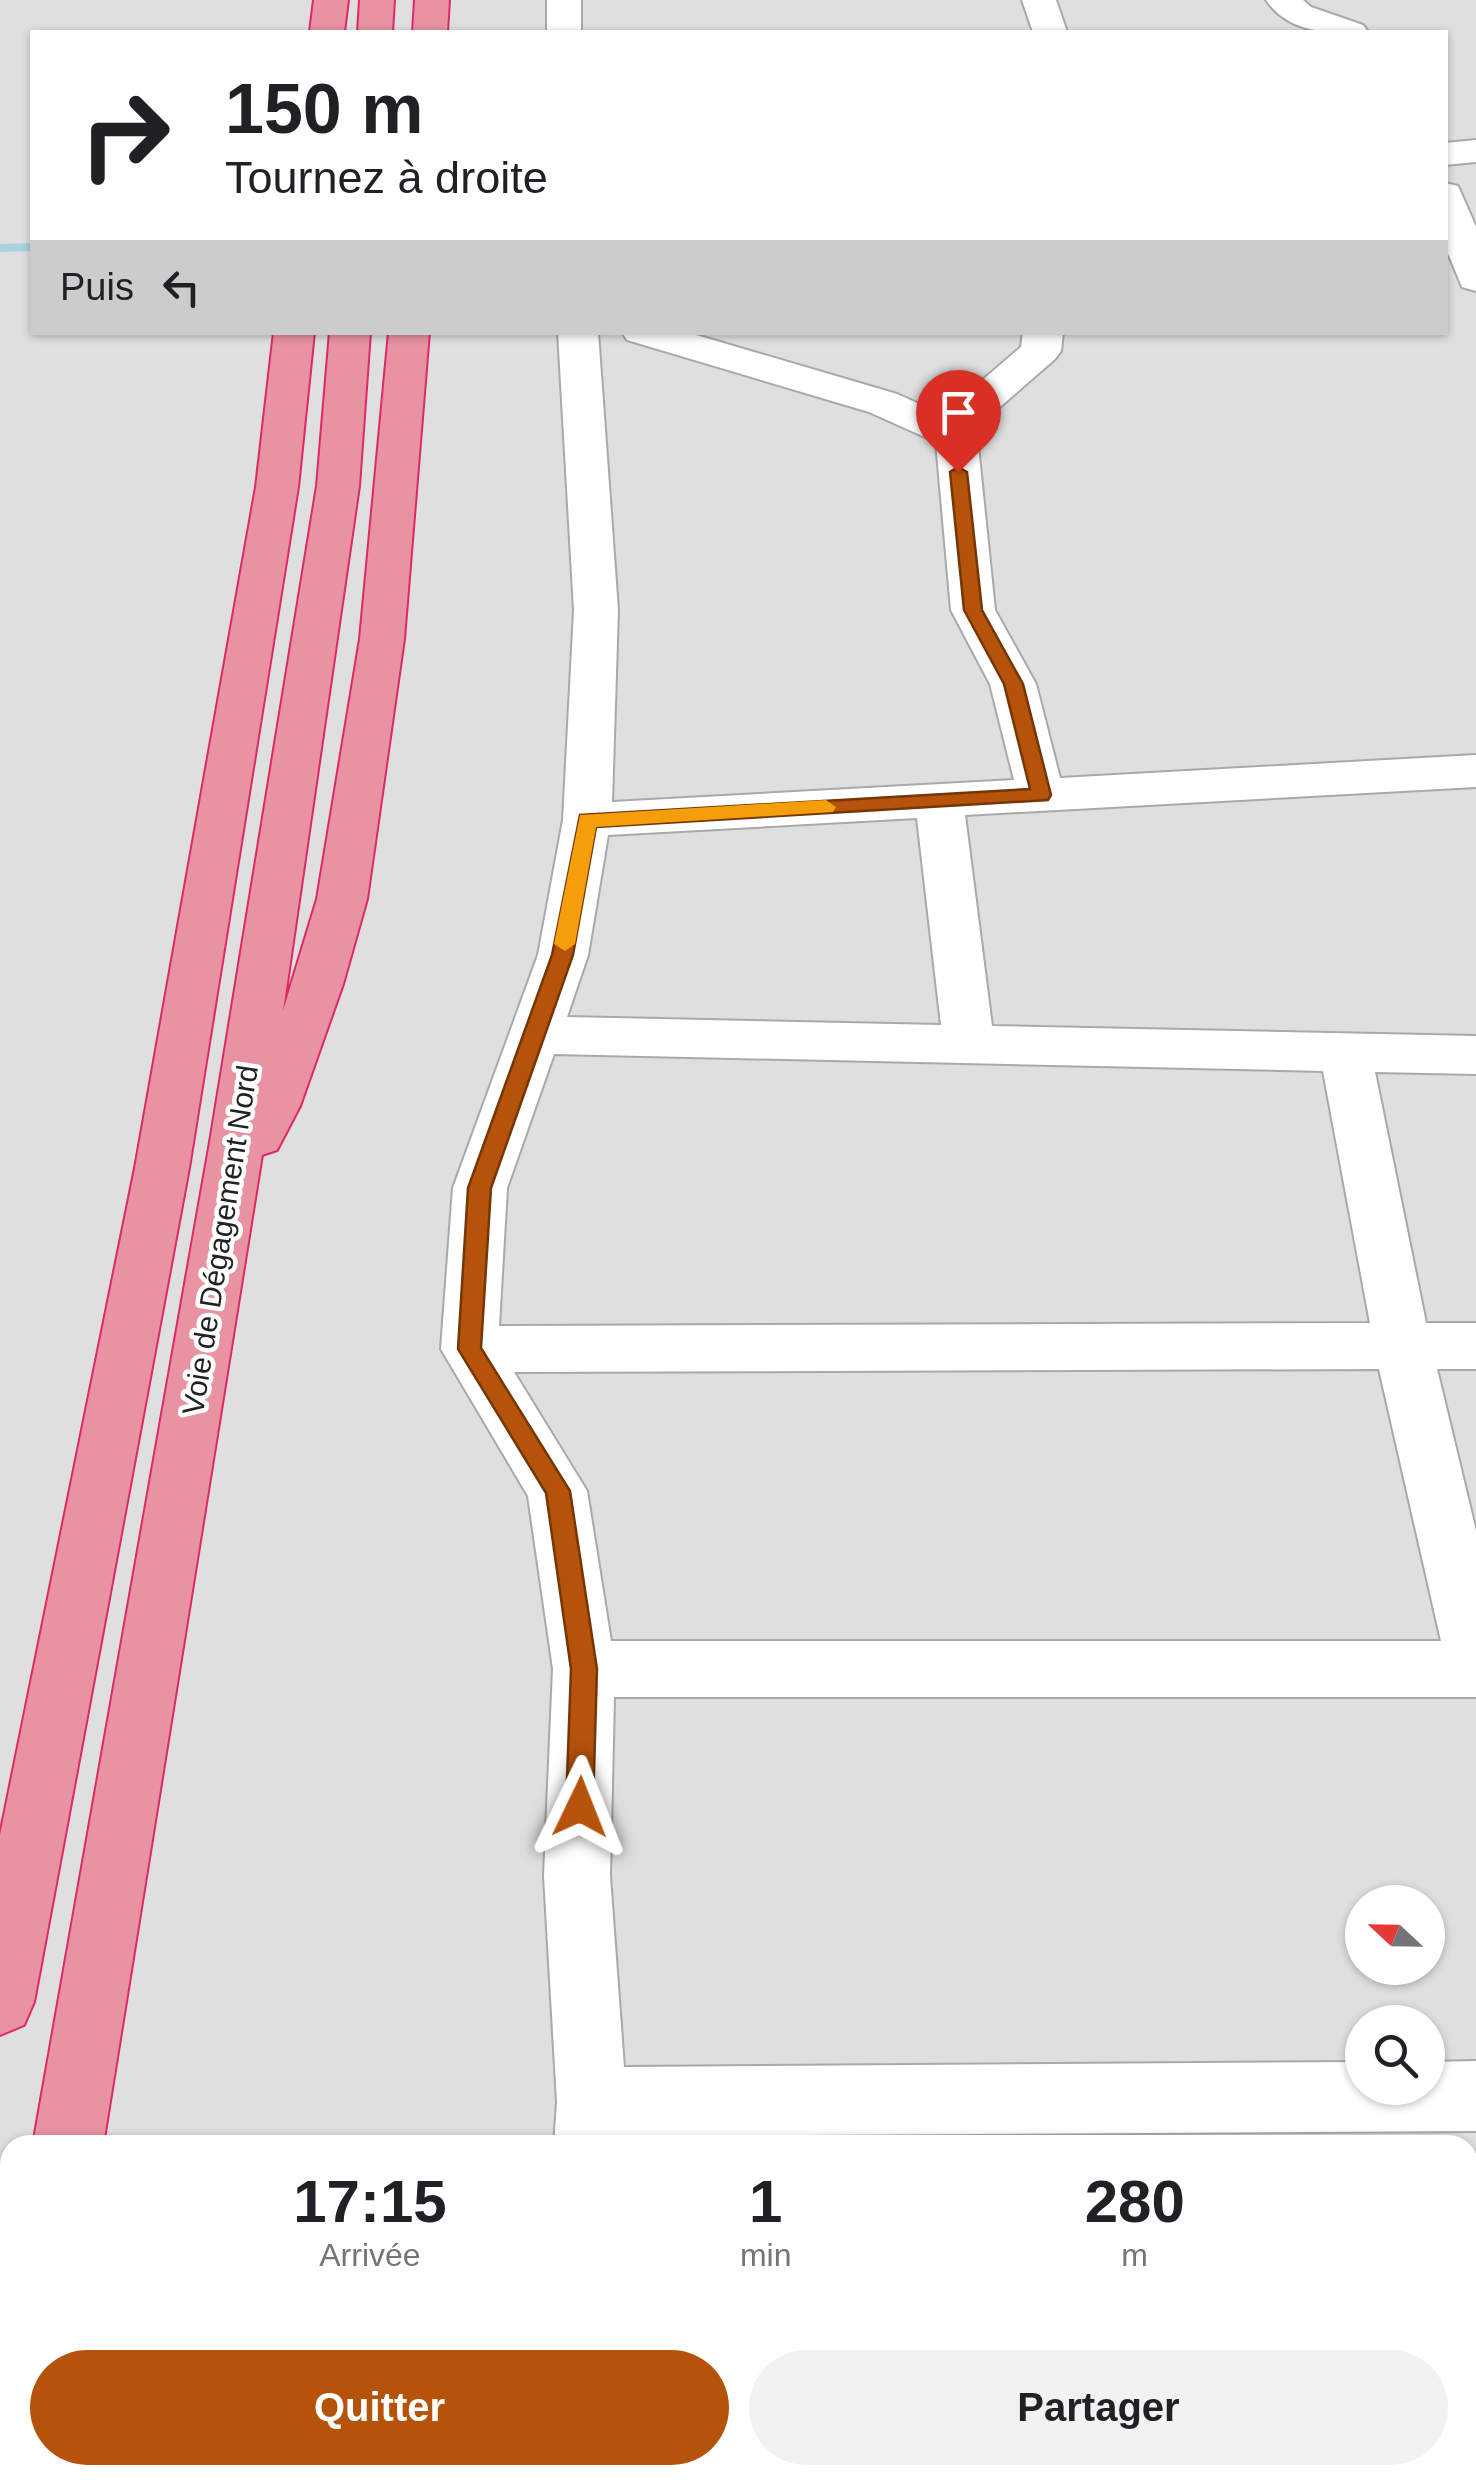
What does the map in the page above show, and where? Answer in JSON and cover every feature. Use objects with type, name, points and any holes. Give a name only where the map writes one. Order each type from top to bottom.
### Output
[{"type":"highway","points":[[327,30],[331,0]]},
{"type":"highway","points":[[375,30],[377,0]]},
{"type":"highway","points":[[430,30],[432,0]]},
{"type":"highway","points":[[0,2002],[165,1148],[278,487],[294,335]]},
{"type":"highway","name":"Voie de Dégagement Nord","points":[[70,2135],[230,1187],[338,486],[350,335]]},
{"type":"highway","points":[[230,1187],[274,1106],[318,984],[342,898],[382,639],[409,335]]},
{"type":"street","points":[[564,0],[564,30]]},
{"type":"street","points":[[1040,0],[1049,30]]},
{"type":"street","points":[[1283,0],[1298,14],[1345,30]]},
{"type":"street","points":[[1448,154],[1476,151]]},
{"type":"street","points":[[1448,202],[1476,279]]},
{"type":"street","points":[[578,335],[596,610],[587,820],[563,955],[480,1188],[469,1349],[558,1491],[584,1669],[578,1876],[590,2124],[1304,2121],[1476,2096]]},
{"type":"street","points":[[651,335],[883,403],[956,436]]},
{"type":"street","points":[[1041,795],[1014,684],[973,610],[956,436],[978,404],[1041,351],[1043,335]]},
{"type":"street","points":[[587,820],[1476,771]]},
{"type":"street","points":[[939,801],[969,1044]]},
{"type":"street","points":[[535,1035],[1476,1055]]},
{"type":"street","points":[[1345,1052],[1404,1348],[1476,1658]]},
{"type":"street","points":[[469,1349],[1476,1346]]},
{"type":"street","points":[[584,1669],[1476,1670]]},
{"type":"shaded area","points":[[0,0],[1476,0],[1476,2135],[0,2135]]},
{"type":"waterway","points":[[0,248],[30,247]]},
{"type":"slow traffic","points":[[565,944],[587,820],[826,807]]},
{"type":"route","points":[[580,1807],[584,1669],[558,1491],[469,1349],[480,1188],[563,955],[587,820],[1041,795],[1014,684],[973,610],[958,472]]}]
